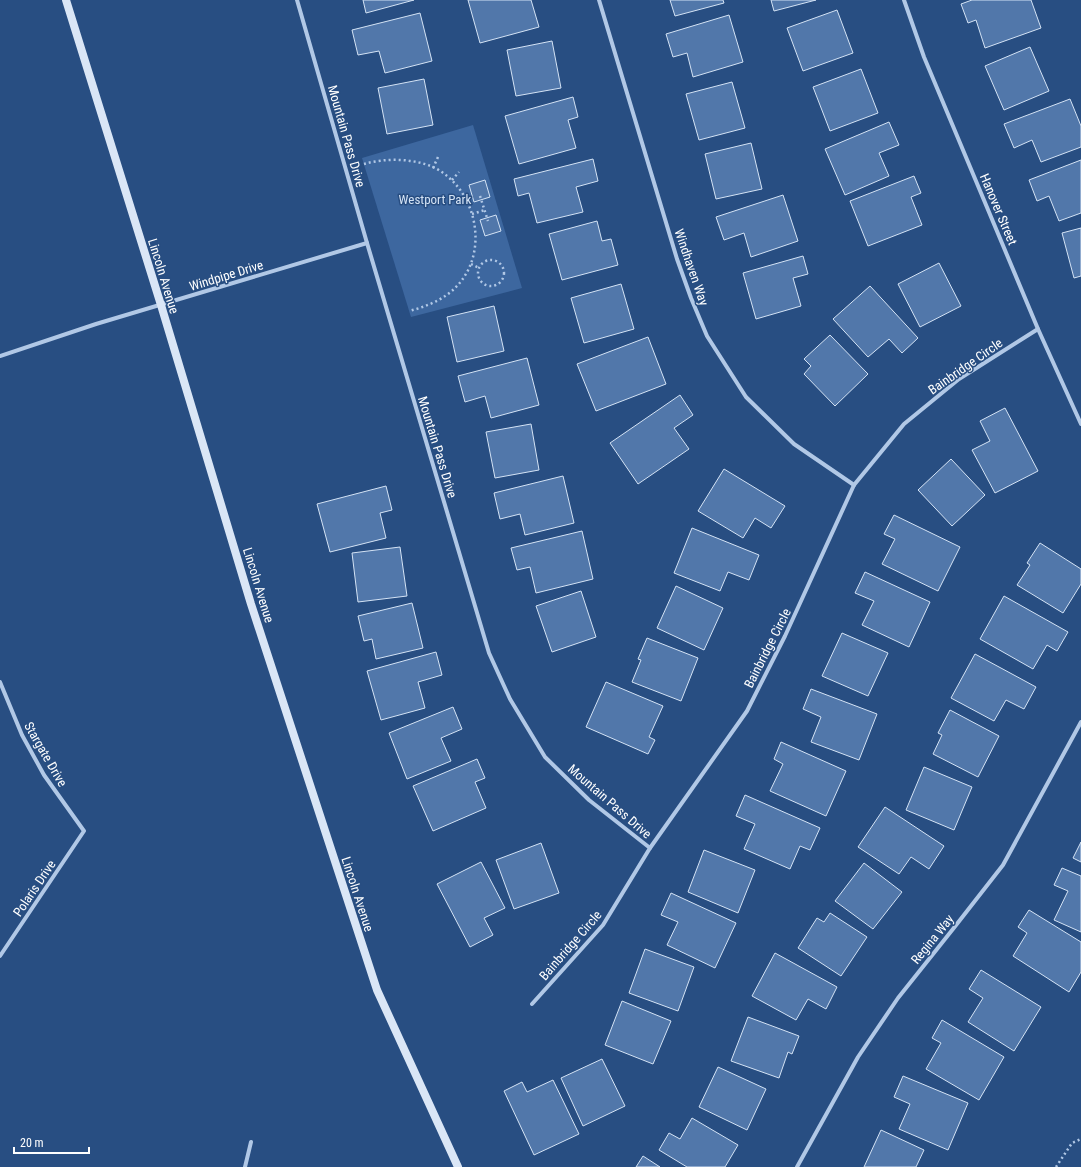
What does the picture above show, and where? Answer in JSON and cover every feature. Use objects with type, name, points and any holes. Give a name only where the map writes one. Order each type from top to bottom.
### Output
[{"type":"main road","name":"Lincoln Avenue","points":[[66,0],[161,305],[251,604],[377,990],[458,1167]]},
{"type":"street","name":"Mountain Pass Drive","points":[[297,0],[489,653],[507,692],[545,757],[589,800],[650,848]]},
{"type":"street","name":"Windhaven Way","points":[[600,0],[677,260],[707,336],[746,397],[794,444],[854,485]]},
{"type":"street","name":"Hanover Street","points":[[904,0],[924,57],[1038,329],[1081,424]]},
{"type":"street","name":"Windpipe Drive","points":[[0,356],[96,324],[367,242]]},
{"type":"street","name":"Bainbridge Circle","points":[[532,1004],[603,924],[650,848],[747,711],[785,636],[854,485],[904,424],[959,379],[1038,329]]},
{"type":"street","name":"Stargate Drive","points":[[0,682],[22,735],[44,775],[84,831]]},
{"type":"street","name":"Regina Way","points":[[797,1167],[858,1057],[898,998],[1003,865],[1081,722]]},
{"type":"street","name":"Polaris Drive","points":[[0,956],[84,831]]},
{"type":"street","points":[[245,1167],[251,1142]]},
{"type":"path","points":[[434,168],[438,157]]},
{"type":"path","points":[[364,164],[375,161],[396,160],[421,163],[434,168],[452,180],[468,203],[472,214],[476,235],[474,252],[471,264],[464,279],[446,296],[424,307],[409,311]]},
{"type":"path","points":[[452,180],[459,172]]},
{"type":"path","points":[[480,196],[488,221]]},
{"type":"path","points":[[472,214],[485,210]]},
{"type":"path","points":[[495,260],[502,264],[504,268],[504,276],[496,286],[486,285],[479,278],[479,268],[486,261],[495,260]]},
{"type":"path","points":[[471,264],[479,268]]},
{"type":"path","points":[[1056,1167],[1072,1143],[1081,1139]]},
{"type":"green space","name":"Westport Park","points":[[473,125],[522,288],[411,317],[362,158]]},
{"type":"building","points":[[363,0],[414,0],[366,13]]},
{"type":"building","points":[[468,0],[531,0],[539,27],[480,43]]},
{"type":"building","points":[[670,0],[723,0],[724,3],[675,16]]},
{"type":"building","points":[[771,0],[816,0],[774,11]]},
{"type":"building","points":[[972,0],[1031,0],[1041,28],[985,48],[976,20],[968,23],[961,4]]},
{"type":"building","points":[[837,10],[853,53],[803,71],[787,28]]},
{"type":"building","points":[[420,13],[432,61],[385,73],[379,51],[358,55],[352,30]]},
{"type":"building","points":[[729,15],[743,62],[693,77],[687,53],[673,57],[666,34]]},
{"type":"building","points":[[552,41],[561,88],[516,96],[507,50]]},
{"type":"building","points":[[1030,47],[1049,91],[1004,110],[985,66]]},
{"type":"building","points":[[861,69],[878,113],[830,131],[813,87]]},
{"type":"building","points":[[424,79],[433,125],[387,134],[378,88]]},
{"type":"building","points":[[732,82],[745,128],[699,140],[686,94]]},
{"type":"building","points":[[573,97],[578,117],[568,120],[576,148],[519,164],[505,116]]},
{"type":"building","points":[[1070,99],[1081,126],[1081,147],[1041,162],[1032,140],[1014,148],[1004,124]]},
{"type":"building","points":[[889,122],[899,145],[879,153],[889,176],[845,195],[825,149]]},
{"type":"building","points":[[751,143],[762,189],[716,199],[705,154]]},
{"type":"building","points":[[593,159],[598,181],[576,187],[583,212],[537,223],[529,193],[518,196],[514,179]]},
{"type":"building","points":[[1081,160],[1081,213],[1059,221],[1049,196],[1037,201],[1029,180]]},
{"type":"building","points":[[914,176],[921,193],[911,197],[922,225],[868,246],[850,201]]},
{"type":"building","points":[[485,180],[490,197],[474,202],[469,185]]},
{"type":"building","points":[[783,195],[798,241],[751,257],[744,233],[724,240],[716,217]]},
{"type":"building","points":[[496,215],[501,231],[485,236],[480,220]]},
{"type":"building","points":[[597,221],[602,241],[611,239],[618,265],[562,280],[549,234]]},
{"type":"building","points":[[1081,228],[1081,276],[1074,278],[1062,233]]},
{"type":"building","points":[[803,256],[808,274],[793,278],[801,306],[756,319],[743,273]]},
{"type":"building","points":[[939,263],[961,306],[920,327],[898,284]]},
{"type":"building","points":[[621,284],[634,329],[584,343],[571,298]]},
{"type":"building","points":[[870,286],[918,338],[902,353],[889,339],[868,357],[833,319]]},
{"type":"building","points":[[494,306],[504,351],[457,362],[447,317]]},
{"type":"building","points":[[830,335],[868,374],[835,406],[804,374],[811,366],[804,359]]},
{"type":"building","points":[[648,337],[666,384],[596,411],[577,364]]},
{"type":"building","points":[[527,358],[539,405],[491,418],[485,396],[465,402],[458,376]]},
{"type":"building","points":[[680,395],[693,415],[674,428],[689,449],[638,484],[610,443]]},
{"type":"building","points":[[1005,408],[1038,471],[995,493],[972,450],[990,441],[980,421]]},
{"type":"building","points":[[531,424],[539,470],[495,478],[486,432]]},
{"type":"building","points":[[951,459],[985,495],[952,526],[918,490]]},
{"type":"building","points":[[724,469],[785,506],[771,528],[755,518],[743,538],[698,511]]},
{"type":"building","points":[[563,476],[574,523],[525,535],[520,514],[500,519],[494,493]]},
{"type":"building","points":[[386,486],[392,510],[380,513],[386,538],[330,552],[317,504]]},
{"type":"building","points":[[894,515],[960,547],[938,591],[882,564],[895,539],[884,534]]},
{"type":"building","points":[[692,528],[759,555],[749,580],[728,572],[720,591],[674,573]]},
{"type":"building","points":[[582,531],[593,579],[536,593],[530,567],[517,570],[511,548]]},
{"type":"building","points":[[1040,543],[1081,569],[1081,584],[1063,613],[1017,585],[1030,565],[1027,563]]},
{"type":"building","points":[[400,547],[407,596],[358,602],[352,553]]},
{"type":"building","points":[[865,572],[930,602],[909,647],[862,625],[874,601],[855,593]]},
{"type":"building","points":[[676,586],[723,608],[704,650],[657,628]]},
{"type":"building","points":[[581,591],[596,637],[552,652],[536,606]]},
{"type":"building","points":[[1004,596],[1068,632],[1057,651],[1047,645],[1033,669],[980,639]]},
{"type":"building","points":[[412,603],[423,648],[376,659],[372,639],[364,641],[358,616]]},
{"type":"building","points":[[842,633],[888,653],[868,696],[822,676]]},
{"type":"building","points":[[647,638],[698,658],[681,701],[632,682],[641,660],[638,659]]},
{"type":"building","points":[[436,652],[442,675],[418,682],[425,708],[381,720],[367,671]]},
{"type":"building","points":[[975,654],[1036,687],[1024,709],[1006,700],[994,721],[951,698]]},
{"type":"building","points":[[606,682],[663,706],[649,737],[655,740],[648,754],[586,727]]},
{"type":"building","points":[[811,689],[877,714],[859,760],[811,742],[821,717],[803,709]]},
{"type":"building","points":[[453,707],[462,729],[441,738],[451,761],[407,779],[389,733]]},
{"type":"building","points":[[950,710],[999,736],[978,777],[933,754],[942,735],[938,733]]},
{"type":"building","points":[[781,742],[846,771],[826,816],[770,791],[783,764],[774,759]]},
{"type":"building","points":[[477,759],[485,778],[475,782],[486,808],[433,831],[413,786]]},
{"type":"building","points":[[924,767],[972,787],[954,830],[906,810]]},
{"type":"building","points":[[745,795],[820,828],[810,850],[800,846],[790,869],[744,849],[755,824],[736,816]]},
{"type":"building","points":[[885,807],[944,846],[929,869],[911,857],[899,874],[858,847]]},
{"type":"building","points":[[1081,842],[1081,862],[1073,858]]},
{"type":"building","points":[[541,843],[559,893],[514,909],[496,860]]},
{"type":"building","points":[[704,850],[755,870],[738,913],[688,892]]},
{"type":"building","points":[[481,862],[505,908],[484,918],[493,935],[470,947],[437,884]]},
{"type":"building","points":[[864,863],[902,892],[873,929],[835,901]]},
{"type":"building","points":[[1062,868],[1081,876],[1081,932],[1054,920],[1068,891],[1054,885]]},
{"type":"building","points":[[671,893],[736,923],[715,968],[667,945],[678,922],[661,915]]},
{"type":"building","points":[[1029,910],[1081,942],[1081,972],[1069,992],[1013,956],[1027,933],[1018,927]]},
{"type":"building","points":[[830,913],[867,937],[841,976],[798,948],[817,918],[824,922]]},
{"type":"building","points":[[645,949],[694,967],[678,1011],[629,993]]},
{"type":"building","points":[[775,953],[837,987],[826,1009],[808,999],[796,1020],[752,996]]},
{"type":"building","points":[[981,970],[1041,1007],[1014,1051],[968,1022],[983,998],[969,989]]},
{"type":"building","points":[[622,1001],[671,1021],[653,1064],[605,1045]]},
{"type":"building","points":[[748,1017],[799,1036],[792,1054],[788,1052],[779,1078],[731,1061]]},
{"type":"building","points":[[942,1020],[1004,1057],[979,1100],[926,1069],[941,1043],[932,1038]]},
{"type":"building","points":[[602,1059],[625,1106],[583,1126],[561,1078]]},
{"type":"building","points":[[718,1067],[766,1089],[747,1130],[699,1107]]},
{"type":"building","points":[[903,1076],[968,1103],[948,1150],[899,1129],[910,1104],[894,1097]]},
{"type":"building","points":[[553,1080],[579,1134],[534,1155],[504,1091],[522,1082],[527,1092]]},
{"type":"building","points":[[692,1118],[738,1145],[725,1167],[687,1167],[659,1150],[669,1133],[680,1139]]},
{"type":"building","points":[[881,1130],[924,1150],[916,1167],[864,1167]]},
{"type":"building","points":[[643,1156],[660,1167],[636,1167]]}]
